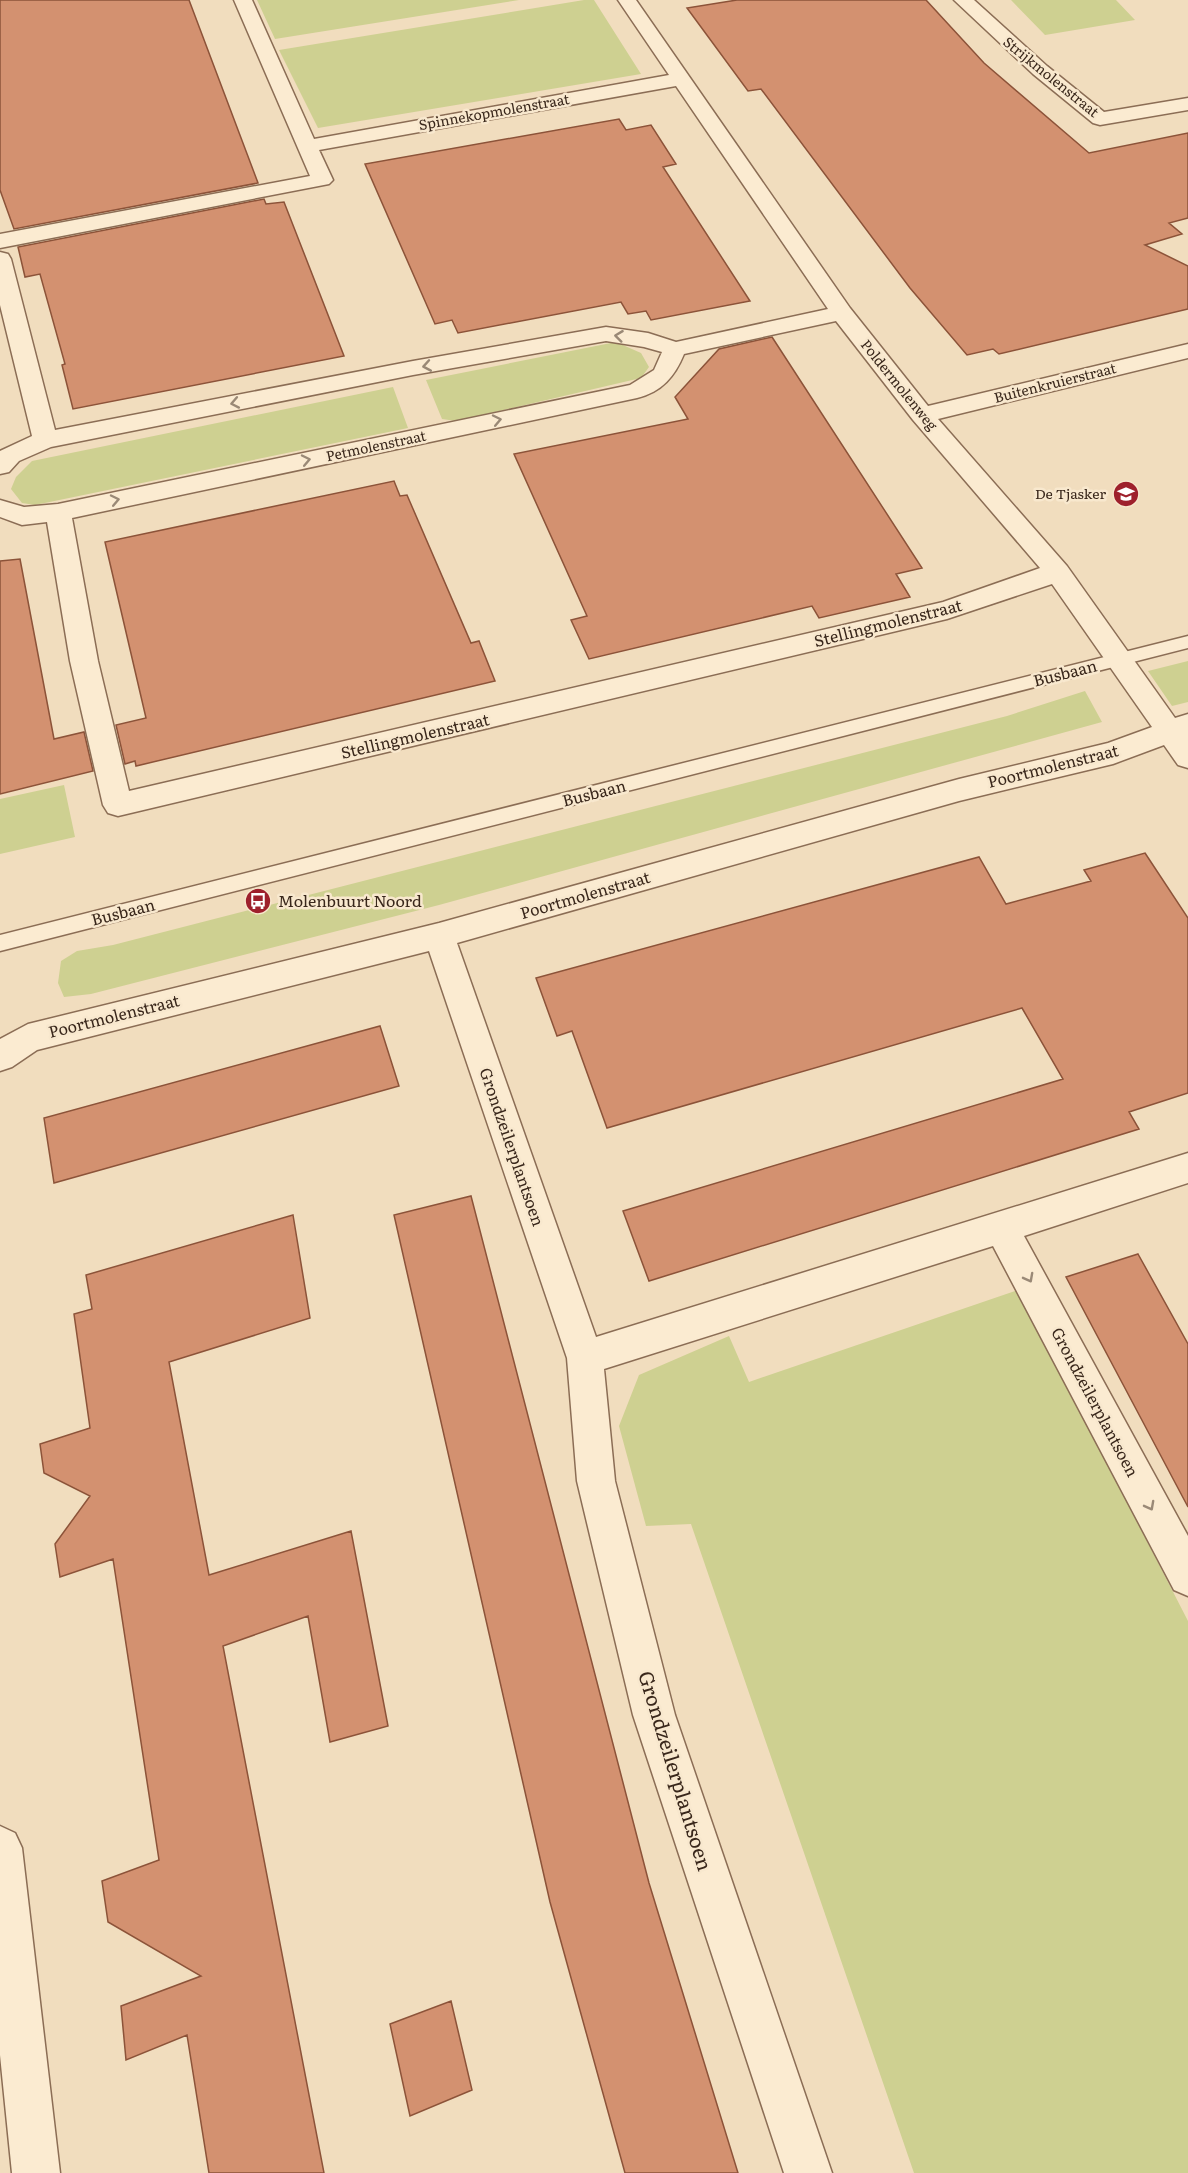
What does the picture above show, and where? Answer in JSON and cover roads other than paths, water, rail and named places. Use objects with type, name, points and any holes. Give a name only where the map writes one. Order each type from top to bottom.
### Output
[{"type":"street","points":[[0,241],[322,180],[243,0]]},
{"type":"street","name":"Poldermolenweg","points":[[627,0],[842,313],[922,416],[1058,572],[1118,660],[1179,727],[1188,757]]},
{"type":"street","name":"Strijkmolenstraat","points":[[963,0],[1100,119],[1188,104]]},
{"type":"street","name":"Spinnekopmolenstraat","points":[[307,146],[681,79]]},
{"type":"street","points":[[0,259],[45,440]]},
{"type":"street","points":[[0,466],[10,455],[45,440],[402,370],[606,334],[648,340],[675,349],[842,313]]},
{"type":"street","name":"Petmolenstraat","points":[[58,512],[637,391],[664,374],[675,349]]},
{"type":"street","name":"Buitenkruierstraat","points":[[922,416],[1188,351]]},
{"type":"street","points":[[0,508],[22,516],[58,512]]},
{"type":"street","name":"Stellingmolenstraat","points":[[58,512],[84,661],[118,805],[947,610],[1058,572]]},
{"type":"street","name":"Poortmolenstraat","points":[[0,1057],[28,1038],[439,936],[959,790],[1113,753],[1179,727]]},
{"type":"street","name":"Grondzeilerplantsoen","points":[[439,936],[585,1358],[596,1481],[654,1715],[808,2173]]},
{"type":"street","points":[[585,1358],[1188,1168]]},
{"type":"street","name":"Grondzeilerplantsoen","points":[[1001,1227],[1188,1576]]},
{"type":"street","points":[[0,1848],[36,2173]]},
{"type":"lane","name":"Busbaan","points":[[0,943],[1188,642]]},
{"type":"place","name":"De Tjasker","points":[[1126,494]]},
{"type":"place","name":"Molenbuurt Noord","points":[[258,901]]}]
